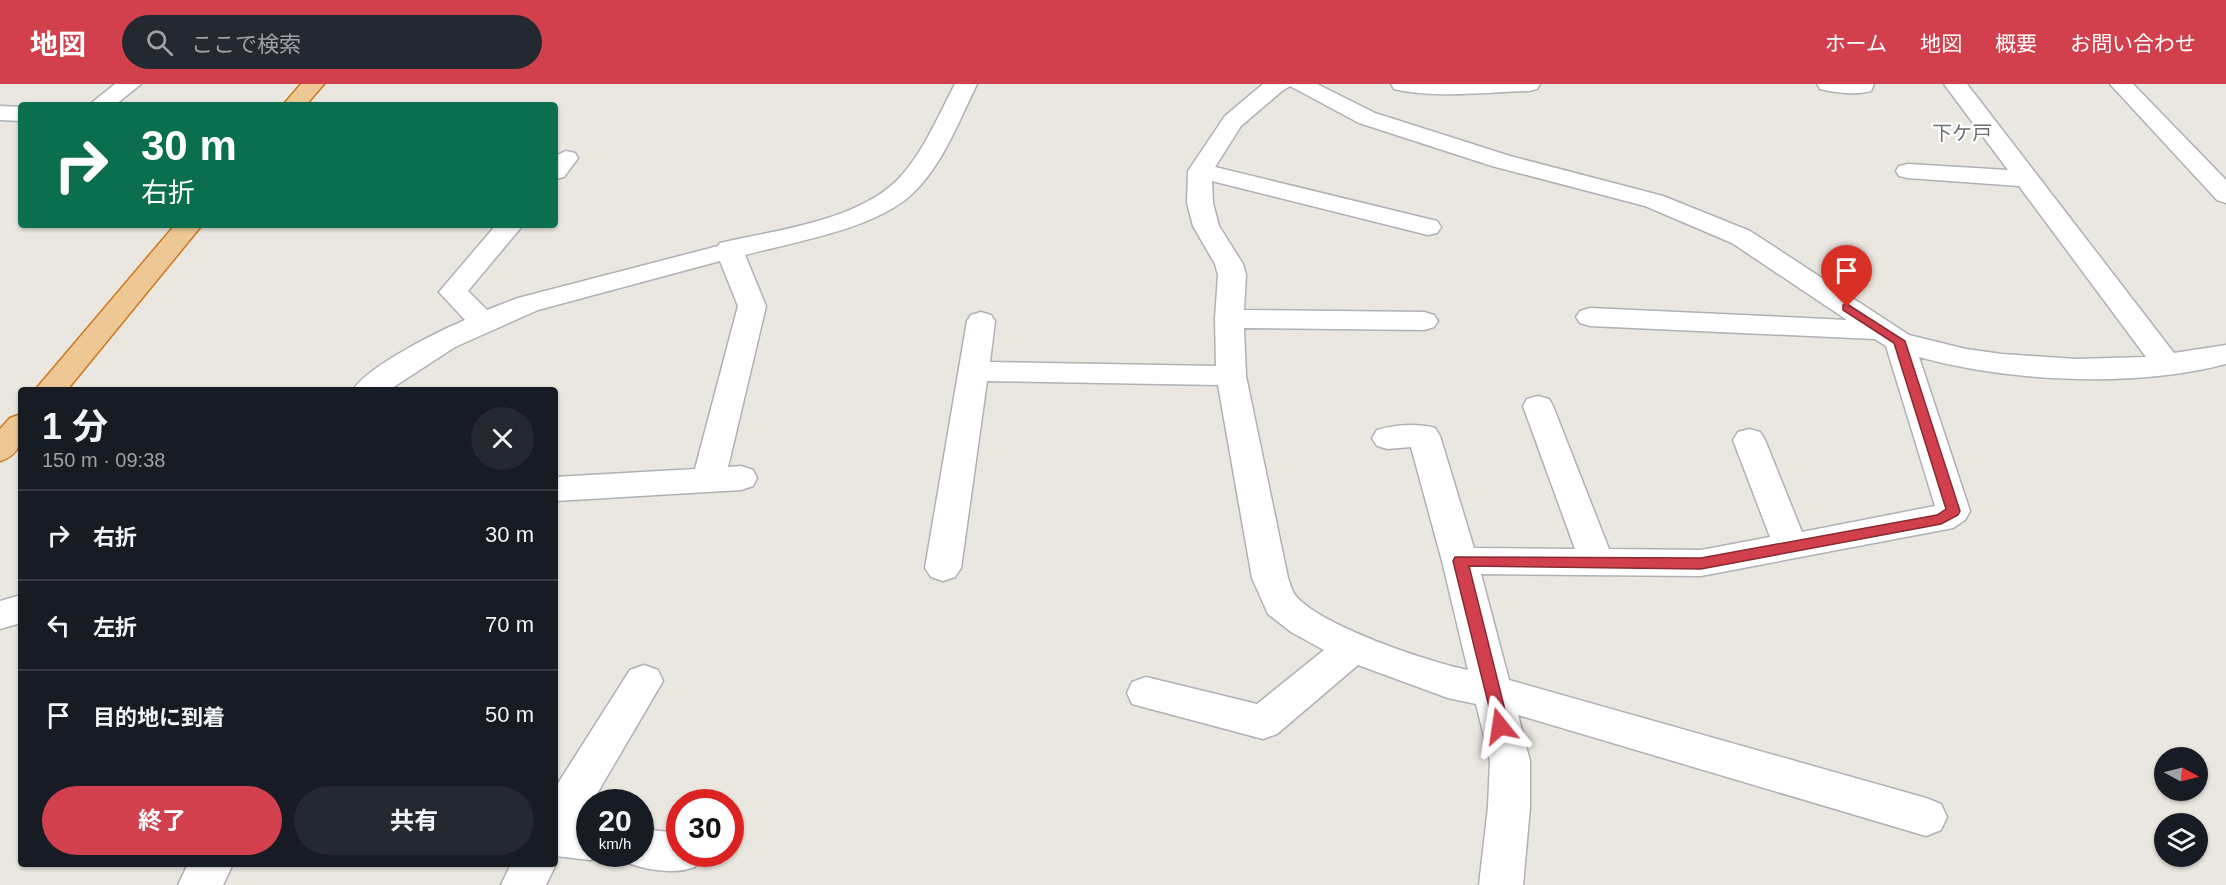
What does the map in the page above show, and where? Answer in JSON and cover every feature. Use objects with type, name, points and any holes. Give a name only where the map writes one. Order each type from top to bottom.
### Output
[{"type":"highway","points":[[297,102],[313,84]]},
{"type":"highway","points":[[53,387],[186,228]]},
{"type":"highway","points":[[0,450],[18,429]]},
{"type":"street","points":[[104,102],[130,84]]},
{"type":"street","points":[[372,387],[439,342],[482,321],[528,304],[729,249],[850,219],[903,189],[917,172],[966,84]]},
{"type":"street","points":[[1281,84],[1274,86],[1233,121],[1200,171],[1200,203],[1206,226],[1229,264],[1232,275],[1229,319],[1231,376],[1270,578],[1281,604],[1305,622],[1353,648],[1448,682],[1491,691],[1926,817]]},
{"type":"street","points":[[1300,84],[1367,118],[1501,161],[1654,201],[1741,237],[1891,336],[1927,351],[2052,368],[2109,369],[2167,364],[2226,354]]},
{"type":"street","points":[[1402,84],[1433,87],[1484,87],[1529,84]]},
{"type":"street","points":[[1828,84],[1863,86],[1863,84]]},
{"type":"street","points":[[1955,84],[2167,364]]},
{"type":"street","points":[[2121,84],[2226,195]]},
{"type":"street","points":[[1200,171],[1428,227]]},
{"type":"street","points":[[1908,171],[2027,179]]},
{"type":"street","points":[[482,321],[453,292],[507,228]]},
{"type":"street","points":[[710,480],[752,306],[729,249]]},
{"type":"street","points":[[1590,317],[1891,336]]},
{"type":"street","points":[[1229,319],[1424,321]]},
{"type":"street","points":[[943,568],[981,321]]},
{"type":"street","points":[[1460,561],[1701,563],[1941,519],[1953,511],[1891,336]]},
{"type":"street","points":[[972,372],[1231,376]]},
{"type":"street","points":[[1538,406],[1597,562]]},
{"type":"street","points":[[1388,438],[1424,436],[1460,561],[1510,761],[1509,807],[1501,885]]},
{"type":"street","points":[[1749,440],[1791,546]]},
{"type":"street","points":[[558,489],[741,478]]},
{"type":"street","points":[[0,615],[18,610]]},
{"type":"street","points":[[1146,693],[1263,722],[1353,648]]},
{"type":"street","points":[[558,820],[644,681]]},
{"type":"street","points":[[558,837],[576,839]]},
{"type":"street","points":[[200,885],[209,867]]},
{"type":"street","points":[[523,885],[532,867]]},
{"type":"district","name":"下ケ戸","points":[[1962,133]]},
{"type":"route","points":[[1500,726],[1460,561],[1701,563],[1941,519],[1953,511],[1899,341],[1847,307]]}]
